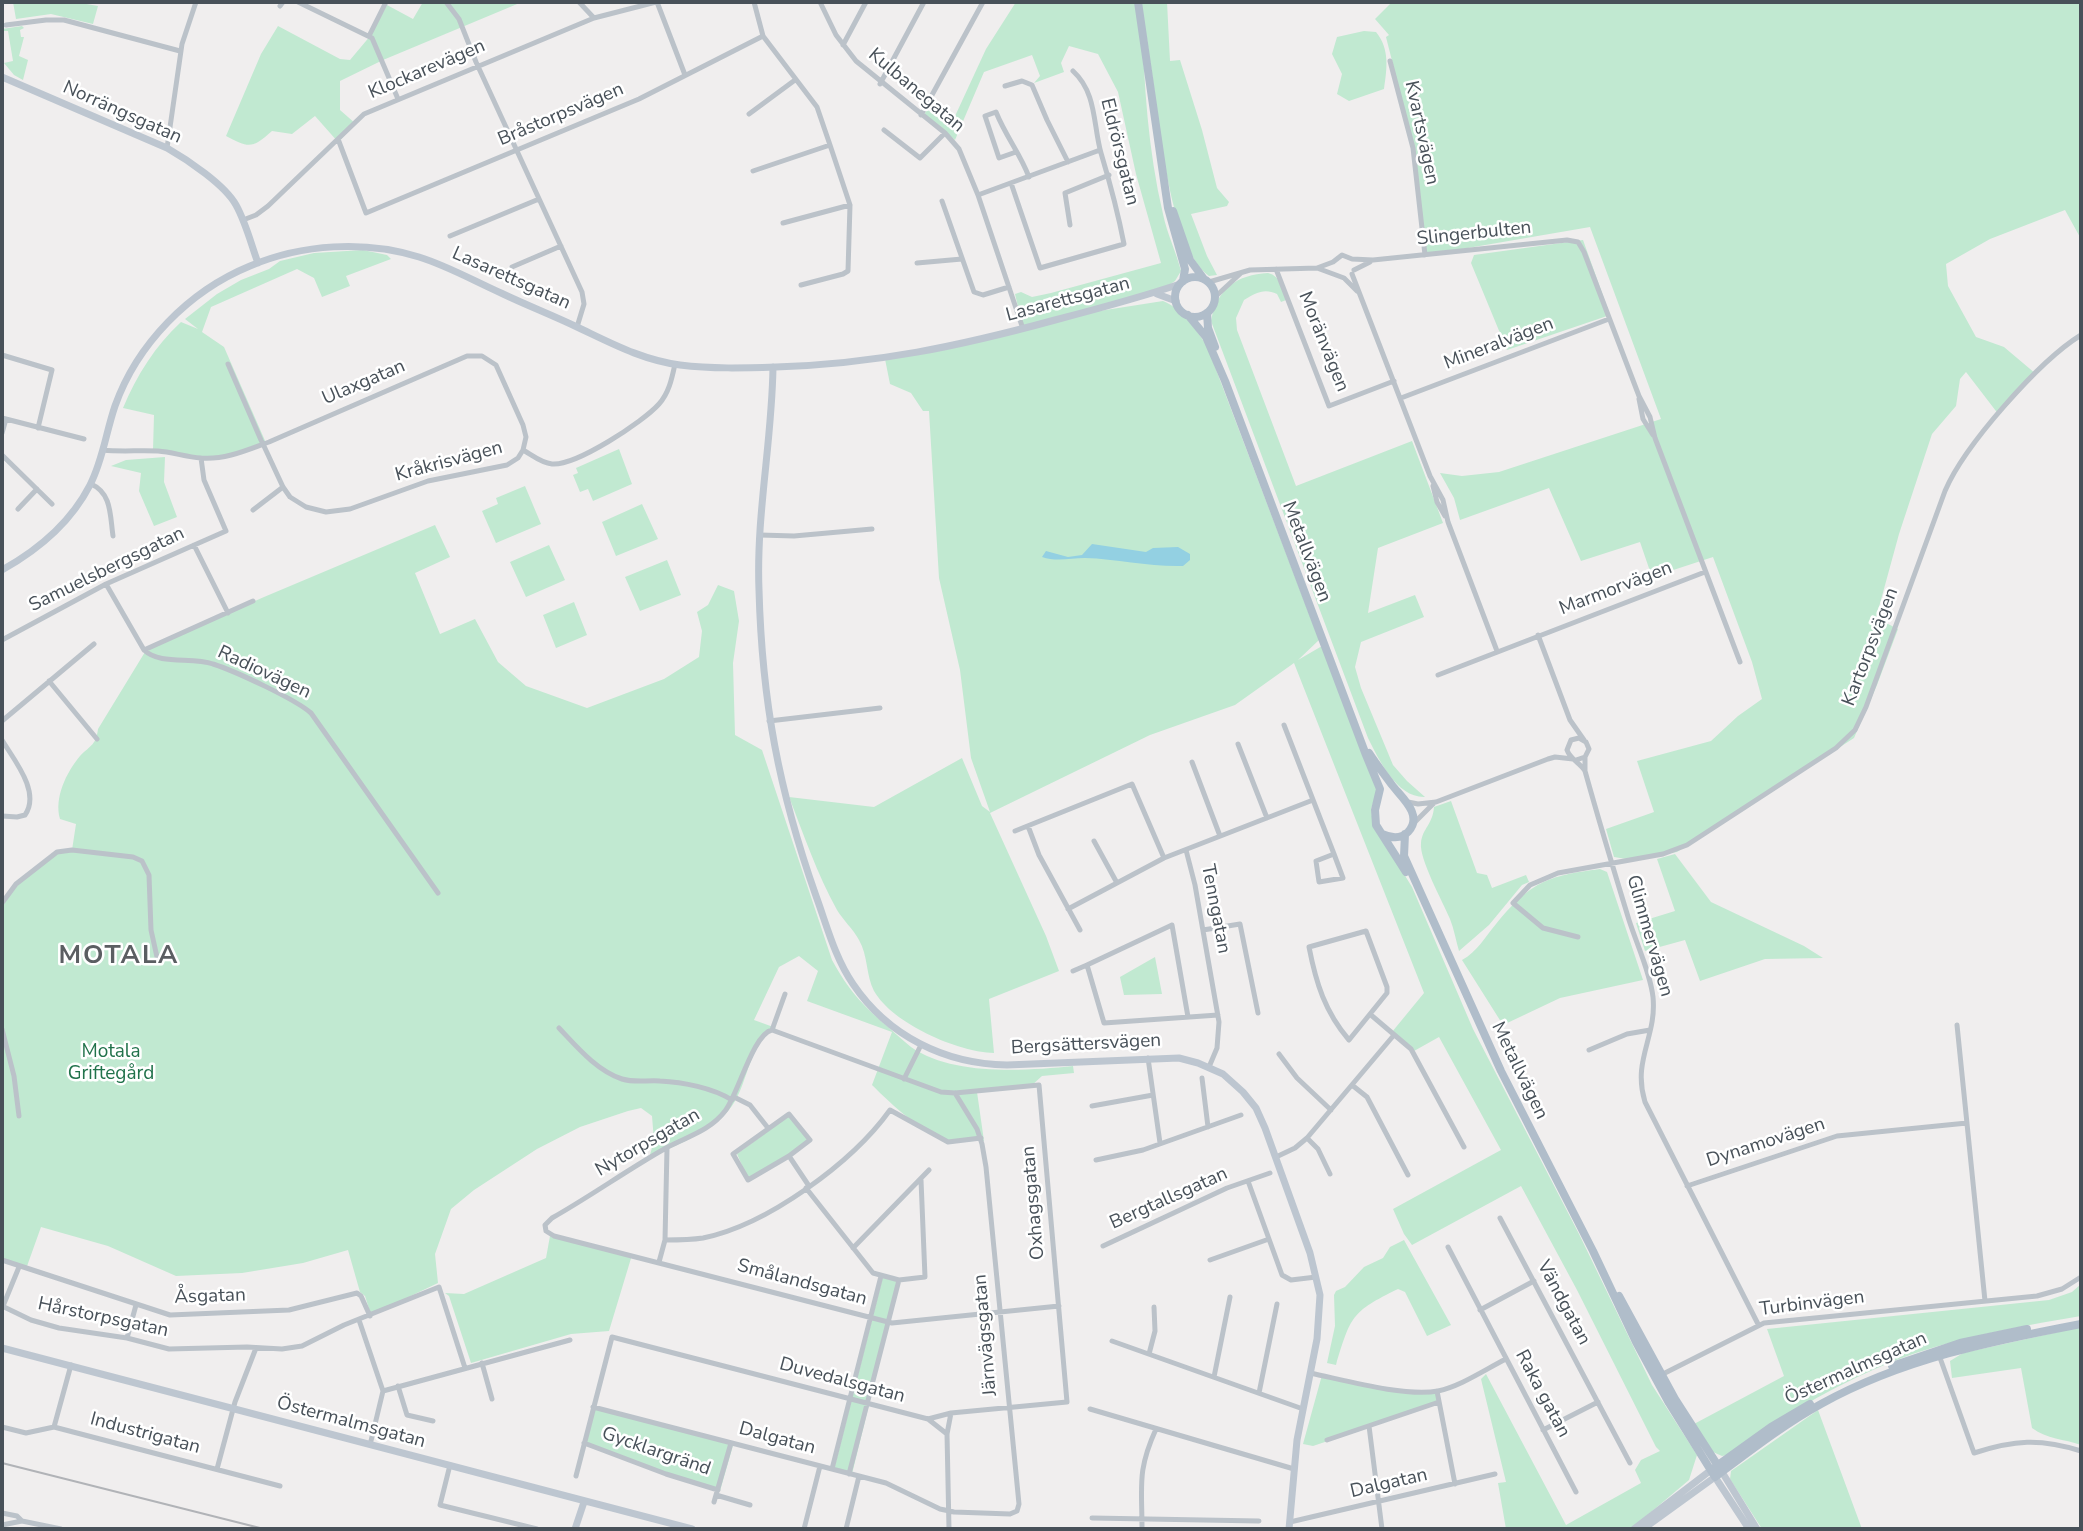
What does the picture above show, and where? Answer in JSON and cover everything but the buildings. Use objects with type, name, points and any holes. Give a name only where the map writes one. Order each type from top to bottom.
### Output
[{"type":"main road","points":[[1138,2],[1162,172],[1172,226],[1185,266],[1176,301],[1180,309],[1188,315],[1198,316],[1207,313],[1214,304],[1214,290],[1186,252],[1162,172]]},
{"type":"main road","points":[[1182,282],[1193,277],[1206,280]]},
{"type":"main road","name":"Metallvägen","points":[[1207,313],[1208,328],[1225,381]]},
{"type":"main road","name":"Metallvägen","points":[[1188,315],[1206,337],[1225,381],[1366,755],[1378,779],[1379,801]]},
{"type":"main road","name":"Metallvägen","points":[[1358,734],[1400,796]]},
{"type":"main road","points":[[1388,796],[1400,796],[1408,802],[1413,824],[1405,834],[1394,837],[1382,834],[1374,814],[1379,801],[1388,796]]},
{"type":"main road","name":"Metallvägen","points":[[1382,834],[1424,901]]},
{"type":"main road","name":"Metallvägen","points":[[1405,834],[1404,856],[1501,1071],[1658,1377],[1716,1471]]},
{"type":"main road","name":"Östermalmsgatan","points":[[1716,1471],[1821,1404],[1871,1380],[1938,1353],[2081,1322]]},
{"type":"street","points":[[167,148],[180,51],[196,2]]},
{"type":"street","points":[[298,2],[372,38],[398,99]]},
{"type":"street","points":[[369,36],[386,2]]},
{"type":"street","points":[[446,2],[459,19],[584,299],[577,327]]},
{"type":"street","points":[[579,2],[594,18]]},
{"type":"street","points":[[656,2],[685,75]]},
{"type":"street","name":"Klockarevägen","points":[[243,220],[263,211],[364,114],[594,18],[656,2]]},
{"type":"street","points":[[754,2],[763,36],[817,107],[850,205],[848,271],[801,285]]},
{"type":"street","name":"Kulbanegatan","points":[[820,2],[843,46],[856,61],[880,84],[945,134],[961,153],[1023,328]]},
{"type":"street","points":[[843,46],[866,2]]},
{"type":"street","points":[[880,84],[924,2]]},
{"type":"street","points":[[921,115],[983,2]]},
{"type":"street","points":[[6,25],[64,20],[180,51]]},
{"type":"street","name":"Bråstorpsvägen","points":[[338,139],[366,213],[639,99],[763,36]]},
{"type":"street","name":"Kvartsvägen","points":[[1390,61],[1412,148],[1425,255]]},
{"type":"street","name":"Eldrörsgatan","points":[[1011,183],[1040,268],[1125,244],[1100,150],[1096,118],[1088,92],[1073,71]]},
{"type":"street","name":"Norrängsgatan","points":[[2,77],[167,148],[226,191],[243,220],[258,263]]},
{"type":"street","points":[[749,114],[795,80]]},
{"type":"street","points":[[1005,86],[1022,81],[1032,85],[1068,162]]},
{"type":"street","points":[[1016,152],[999,158],[985,116],[996,112],[1004,134],[1016,152],[1029,177]]},
{"type":"street","points":[[884,130],[920,158],[945,134]]},
{"type":"street","points":[[753,171],[830,145]]},
{"type":"street","points":[[978,195],[1100,150]]},
{"type":"street","points":[[1070,225],[1065,193],[1109,176]]},
{"type":"street","points":[[450,236],[539,199]]},
{"type":"street","points":[[942,201],[976,293],[983,295],[1009,287]]},
{"type":"street","points":[[783,223],[850,205]]},
{"type":"street","name":"Slingerbulten","points":[[1352,259],[1373,260],[1567,240],[1578,242],[1609,319]]},
{"type":"street","points":[[512,267],[561,246]]},
{"type":"street","name":"Lasarettsgatan","points":[[2,570],[28,554],[75,509],[91,484],[122,389],[161,329],[175,315],[234,274],[288,254],[323,248],[358,247],[397,251],[435,262],[628,352],[675,364],[718,368],[851,363],[909,355],[1023,328],[1153,293],[1182,282]]},
{"type":"street","points":[[1317,268],[1333,262],[1340,255],[1352,259],[1359,293],[1430,476],[1443,500],[1448,522],[1497,651]]},
{"type":"street","points":[[917,263],[962,259]]},
{"type":"street","name":"Slingerbulten","points":[[1353,272],[1373,260]]},
{"type":"street","points":[[1333,262],[1333,273]]},
{"type":"street","points":[[1206,280],[1243,272],[1317,268],[1345,278],[1359,293]]},
{"type":"street","name":"Moränvägen","points":[[1276,269],[1329,406],[1394,381]]},
{"type":"street","points":[[1215,297],[1243,272]]},
{"type":"street","points":[[1345,278],[1353,272]]},
{"type":"street","name":"Lasarettsgatan","points":[[1153,293],[1163,294],[1176,301]]},
{"type":"street","points":[[1609,319],[1650,417],[1655,438],[1740,662]]},
{"type":"street","name":"Mineralvägen","points":[[1401,398],[1609,319]]},
{"type":"street","name":"Kartorpsvägen","points":[[1578,937],[1543,928],[1513,904],[1526,889],[1566,870],[1662,854],[1688,845],[1809,767],[1850,736],[1866,707],[1956,467],[2035,374],[2081,335]]},
{"type":"street","points":[[2,355],[52,370],[38,428]]},
{"type":"street","name":"Ulaxgatan","points":[[103,450],[162,452],[201,458],[230,456],[467,356],[479,355]]},
{"type":"street","name":"Kråkrisvägen","points":[[263,444],[284,487],[294,500],[306,508],[322,512],[342,512],[428,481],[502,467],[515,460],[523,450],[526,437],[499,370],[491,360],[479,355]]},
{"type":"street","points":[[229,364],[263,444]]},
{"type":"street","points":[[523,450],[543,462],[559,464],[611,440],[660,403],[671,382],[675,364]]},
{"type":"street","name":"Bergsättersvägen","points":[[773,367],[758,589],[764,678],[778,769],[792,823],[838,956],[853,984],[875,1011],[898,1031],[921,1045],[952,1058],[985,1065],[1179,1058],[1209,1067],[1229,1079],[1252,1102],[1276,1157],[1320,1295],[1294,1469],[1290,1526]]},
{"type":"street","points":[[2,433],[4,419],[84,439]]},
{"type":"street","points":[[2,455],[52,503]]},
{"type":"street","name":"Samuelsbergsgatan","points":[[2,640],[106,584],[226,531],[204,480],[201,458]]},
{"type":"street","points":[[91,484],[102,489],[106,495],[113,536]]},
{"type":"street","points":[[253,510],[284,487]]},
{"type":"street","points":[[18,509],[37,489]]},
{"type":"street","points":[[760,535],[794,536],[872,529]]},
{"type":"street","points":[[194,545],[228,613]]},
{"type":"street","name":"Marmorvägen","points":[[1538,635],[1705,572]]},
{"type":"street","points":[[106,584],[144,650],[253,601]]},
{"type":"street","points":[[1438,675],[1538,635],[1570,720],[1584,740]]},
{"type":"street","points":[[2,721],[94,644]]},
{"type":"street","name":"Radiovägen","points":[[144,650],[155,657],[214,664],[306,708],[320,723],[438,893]]},
{"type":"street","points":[[50,681],[97,739]]},
{"type":"street","points":[[769,721],[880,708]]},
{"type":"street","points":[[1408,802],[1436,802],[1555,757],[1571,740],[1570,720]]},
{"type":"street","points":[[1284,725],[1334,854],[1343,878],[1320,882],[1316,861],[1334,854]]},
{"type":"street","points":[[2,740],[30,790],[29,807],[25,815],[2,816]]},
{"type":"street","points":[[1571,740],[1584,740]]},
{"type":"street","name":"Glimmervägen","points":[[1584,740],[1588,749],[1585,771],[1652,992],[1650,1031],[1640,1065],[1642,1094],[1687,1186]]},
{"type":"street","points":[[1238,744],[1267,818]]},
{"type":"street","name":"Glimmervägen","points":[[1567,747],[1569,755],[1585,771]]},
{"type":"street","points":[[1555,757],[1585,757]]},
{"type":"street","points":[[1192,762],[1220,836]]},
{"type":"street","points":[[1015,831],[1132,784],[1164,858]]},
{"type":"street","name":"Tenngatan","points":[[1209,1067],[1219,1040],[1218,1016],[1193,873],[1186,850],[1313,800]]},
{"type":"street","points":[[1413,824],[1436,802]]},
{"type":"street","points":[[1028,826],[1039,855],[1080,930]]},
{"type":"street","points":[[1094,841],[1117,883]]},
{"type":"street","points":[[2,903],[16,884],[57,852],[72,850],[133,857],[142,861],[148,869],[151,930],[157,957]]},
{"type":"street","points":[[1068,909],[1164,858],[1186,850]]},
{"type":"street","points":[[1170,915],[1188,1017]]},
{"type":"street","points":[[1203,930],[1240,924],[1258,1013]]},
{"type":"street","points":[[1073,971],[1172,925]]},
{"type":"street","points":[[1366,931],[1388,987],[1387,993],[1371,1015],[1349,1040],[1337,1026],[1319,992],[1309,947],[1366,931]]},
{"type":"street","points":[[1087,965],[1104,1023],[1218,1016]]},
{"type":"street","name":"Nytorpsgatan","points":[[545,1229],[545,1225],[552,1218],[667,1148],[707,1128],[722,1115],[733,1098],[746,1064],[766,1033],[772,1030],[785,994]]},
{"type":"street","points":[[1371,1015],[1411,1049],[1464,1147]]},
{"type":"street","points":[[1957,1025],[1984,1301]]},
{"type":"street","points":[[559,1028],[589,1058],[620,1078],[630,1081],[668,1081],[715,1090],[750,1105],[768,1128]]},
{"type":"street","points":[[2,1029],[14,1076],[19,1116]]},
{"type":"street","points":[[772,1030],[935,1091],[955,1093]]},
{"type":"street","points":[[1589,1051],[1627,1034],[1650,1031]]},
{"type":"street","points":[[1276,1157],[1295,1148],[1307,1138],[1394,1035]]},
{"type":"street","points":[[904,1079],[921,1045]]},
{"type":"street","points":[[1279,1054],[1297,1078],[1331,1110]]},
{"type":"street","points":[[1148,1058],[1160,1143]]},
{"type":"street","points":[[1202,1078],[1208,1127]]},
{"type":"street","name":"Oxhagsgatan","points":[[955,1093],[1039,1085],[1067,1402]]},
{"type":"street","points":[[1352,1085],[1367,1097],[1408,1175]]},
{"type":"street","name":"Järnvägsgatan","points":[[948,1511],[1010,1514],[1018,1510],[1019,1504],[1008,1409],[991,1204],[981,1138],[955,1093]]},
{"type":"street","points":[[1091,1106],[1153,1095]]},
{"type":"street","points":[[665,1240],[689,1240],[718,1234],[765,1213],[808,1187],[849,1157],[890,1110],[948,1142],[981,1138]]},
{"type":"street","points":[[789,1114],[810,1140],[789,1156],[748,1180],[733,1154],[789,1114]]},
{"type":"street","points":[[1096,1160],[1160,1143],[1241,1115]]},
{"type":"street","name":"Dynamovägen","points":[[1758,1324],[1687,1186],[1838,1136],[1967,1123]]},
{"type":"street","points":[[1307,1138],[1318,1149],[1330,1174]]},
{"type":"street","points":[[659,1262],[665,1240],[667,1148]]},
{"type":"street","points":[[789,1156],[808,1187],[873,1273],[899,1280],[925,1277],[921,1180]]},
{"type":"street","points":[[853,1248],[929,1170]]},
{"type":"street","name":"Bergtallsgatan","points":[[1103,1246],[1270,1173]]},
{"type":"street","name":"Bergtallsgatan","points":[[1248,1181],[1285,1277],[1293,1280],[1316,1277]]},
{"type":"street","name":"Vändgatan","points":[[1500,1218],[1630,1463]]},
{"type":"street","name":"Smålandsgatan","points":[[545,1229],[554,1236],[888,1322],[1059,1306]]},
{"type":"street","points":[[1210,1260],[1269,1239]]},
{"type":"street","name":"Raka gatan","points":[[1448,1247],[1576,1493]]},
{"type":"street","name":"Åsgatan","points":[[2,1260],[170,1315],[289,1310],[357,1293],[370,1315]]},
{"type":"street","points":[[2,1306],[19,1267]]},
{"type":"street","points":[[832,1469],[881,1276]]},
{"type":"street","name":"Turbinvägen","points":[[1658,1377],[1758,1324],[2045,1295],[2062,1289],[2081,1276]]},
{"type":"street","points":[[849,1474],[899,1280]]},
{"type":"street","points":[[1480,1310],[1534,1281]]},
{"type":"street","name":"Hårstorpsgatan","points":[[2,1306],[31,1320],[59,1328],[177,1349],[282,1349],[302,1346],[439,1287],[465,1368]]},
{"type":"street","points":[[1214,1377],[1230,1297]]},
{"type":"street","points":[[1259,1393],[1277,1304]]},
{"type":"street","points":[[127,1338],[136,1305]]},
{"type":"street","points":[[1149,1354],[1154,1331],[1154,1307]]},
{"type":"street","points":[[359,1320],[383,1391],[370,1445]]},
{"type":"street","name":"Duvedalsgatan","points":[[593,1408],[612,1337],[928,1419],[951,1413],[1067,1402]]},
{"type":"street","points":[[383,1391],[570,1340]]},
{"type":"street","points":[[1112,1341],[1303,1409]]},
{"type":"street","name":"Östermalmsgatan","points":[[2,1348],[692,1529]]},
{"type":"street","points":[[217,1469],[234,1408],[256,1348]]},
{"type":"street","points":[[1938,1353],[1974,1453],[2026,1441],[2052,1443],[2081,1451]]},
{"type":"street","points":[[1310,1373],[1406,1391],[1437,1391],[1506,1359]]},
{"type":"street","points":[[482,1363],[492,1399]]},
{"type":"street","points":[[54,1427],[71,1366]]},
{"type":"street","points":[[398,1386],[407,1415],[433,1421]]},
{"type":"street","points":[[1437,1391],[1455,1484]]},
{"type":"street","points":[[1327,1440],[1439,1402]]},
{"type":"street","points":[[1544,1430],[1598,1402]]},
{"type":"street","points":[[576,1476],[593,1408]]},
{"type":"street","name":"Dalgatan","points":[[593,1408],[886,1483],[948,1511]]},
{"type":"street","points":[[1090,1409],[1294,1469]]},
{"type":"street","points":[[949,1529],[947,1434],[951,1413]]},
{"type":"street","points":[[928,1419],[947,1434]]},
{"type":"street","points":[[1369,1426],[1382,1529]]},
{"type":"street","name":"Industrigatan","points":[[2,1427],[26,1433],[54,1427],[279,1486]]},
{"type":"street","points":[[1142,1529],[1141,1474],[1156,1429]]},
{"type":"street","name":"Gycklargränd","points":[[584,1443],[750,1505]]},
{"type":"street","points":[[714,1502],[731,1443]]},
{"type":"street","points":[[450,1465],[440,1505],[537,1529]]},
{"type":"street","points":[[804,1529],[820,1466]]},
{"type":"street","points":[[1716,1471],[1749,1529]]},
{"type":"street","points":[[1716,1471],[1757,1529]]},
{"type":"street","name":"Östermalmsgatan","points":[[1634,1529],[1716,1471]]},
{"type":"street","name":"Östermalmsgatan","points":[[1643,1529],[1716,1471]]},
{"type":"street","name":"Dalgatan","points":[[1290,1526],[1495,1474]]},
{"type":"street","points":[[846,1529],[859,1476]]},
{"type":"street","points":[[575,1529],[584,1502]]},
{"type":"street","points":[[2,1514],[17,1516],[22,1521]]},
{"type":"street","points":[[1092,1518],[1259,1521]]},
{"type":"street","points":[[2,1525],[22,1521],[61,1529]]},
{"type":"green space","points":[[13,2],[75,2],[98,6],[93,24],[51,14],[16,19]]},
{"type":"green space","points":[[423,2],[522,2],[383,60],[340,81],[340,110],[356,124],[338,142],[315,116],[292,134],[272,131],[255,144],[240,143],[226,136],[261,54],[278,26],[340,59],[350,60],[371,35],[387,5],[413,19]]},
{"type":"green space","points":[[1016,2],[1167,2],[1170,61],[1180,60],[1217,188],[1229,202],[1227,206],[1191,214],[1217,275],[1209,276],[1195,260],[1183,236],[1174,208],[1142,20],[1150,142],[1165,221],[1181,271],[1169,285],[1080,314],[1163,301],[1182,314],[1207,346],[1319,640],[1298,660],[1322,646],[1377,791],[1371,809],[1373,824],[1412,887],[1473,1029],[1579,1234],[1652,1385],[1697,1455],[1689,1480],[1631,1529],[1506,1529],[1498,1483],[1506,1482],[1481,1379],[1486,1374],[1566,1525],[1641,1483],[1635,1470],[1641,1460],[1660,1451],[1521,1186],[1412,1245],[1404,1234],[1393,1209],[1501,1150],[1439,1037],[1414,1051],[1392,1032],[1424,993],[1294,663],[1235,705],[1150,735],[990,813],[1059,971],[989,999],[994,1053],[945,1042],[911,1025],[883,1003],[871,985],[862,946],[837,910],[811,854],[789,797],[874,807],[962,758],[982,806],[990,812],[971,758],[960,670],[939,578],[929,411],[923,411],[911,393],[890,384],[885,359],[1023,328],[1015,294],[1021,292],[1032,297],[1051,293],[1161,263],[1136,174],[1118,92],[1098,54],[1069,46],[1061,63],[1064,72],[1034,83],[1040,76],[1032,55],[984,72],[955,140],[924,115],[927,109],[950,127],[986,49]]},
{"type":"green space","points":[[1392,2],[2081,2],[2081,239],[2065,210],[1990,239],[1946,264],[1948,286],[1976,337],[2004,347],[2036,374],[1999,415],[1966,372],[1960,379],[1956,406],[1932,434],[1899,534],[1876,618],[1898,629],[1854,738],[1677,852],[1632,860],[1614,857],[1606,829],[1654,812],[1637,761],[1711,741],[1738,716],[1762,699],[1752,662],[1713,557],[1652,577],[1640,542],[1581,561],[1549,488],[1460,520],[1454,498],[1440,473],[1462,476],[1499,472],[1661,419],[1590,227],[1426,253],[1413,144],[1386,37],[1389,35],[1375,19]]},
{"type":"green space","points":[[22,26],[24,28],[20,30],[21,37],[24,37],[19,56],[28,60],[23,80],[14,75],[4,63],[13,61],[8,31],[2,31]]},
{"type":"green space","points":[[1364,31],[1376,32],[1384,45],[1384,89],[1349,101],[1337,94],[1342,74],[1332,54],[1337,37]]},
{"type":"green space","points":[[1583,240],[1610,315],[1507,350],[1471,263],[1474,255]]},
{"type":"green space","points":[[363,250],[387,255],[391,259],[346,276],[350,286],[322,297],[314,278],[297,269],[211,307],[202,332],[224,347],[266,443],[237,454],[210,457],[184,456],[153,450],[154,415],[123,408],[148,362],[181,322],[198,329],[185,319],[217,294],[280,261],[314,253]]},
{"type":"green space","points":[[1268,273],[1278,280],[1286,300],[1281,302],[1277,294],[1264,291],[1244,300],[1236,318],[1237,330],[1296,486],[1412,441],[1443,523],[1378,548],[1368,613],[1415,595],[1424,617],[1361,642],[1355,667],[1393,765],[1425,797],[1415,796],[1398,785],[1383,767],[1368,738],[1211,321],[1218,300],[1230,285],[1247,277]]},
{"type":"green space","points":[[619,449],[632,484],[593,501],[588,489],[580,492],[573,475],[578,473],[576,468]]},
{"type":"green space","points":[[165,457],[164,482],[177,517],[154,526],[139,491],[141,473],[111,466],[126,460]]},
{"type":"green space","points":[[525,486],[541,524],[496,543],[482,511],[498,504],[496,498]]},
{"type":"green space","points":[[642,504],[658,539],[616,556],[602,522]]},
{"type":"green space","name":"Motala Griftegård","points":[[435,525],[450,557],[415,573],[440,634],[475,619],[498,662],[526,686],[587,708],[664,679],[699,657],[702,631],[697,612],[708,605],[718,585],[734,591],[739,621],[733,663],[735,735],[762,750],[832,960],[850,988],[869,1010],[901,1039],[928,1056],[947,1063],[989,1069],[1073,1066],[1074,1073],[1042,1076],[1031,1086],[977,1092],[984,1141],[956,1142],[941,1138],[909,1118],[872,1085],[892,1032],[807,1001],[818,971],[799,956],[779,967],[754,1020],[776,1028],[759,1045],[735,1102],[720,1119],[691,1138],[649,1158],[654,1141],[652,1116],[641,1108],[580,1127],[537,1149],[474,1190],[451,1209],[435,1254],[438,1283],[371,1315],[365,1296],[360,1292],[348,1250],[303,1263],[242,1273],[176,1276],[108,1246],[41,1227],[26,1269],[2,1260],[2,909],[9,893],[53,854],[72,850],[76,824],[60,819],[59,811],[62,786],[70,770],[94,742],[98,729],[145,652],[264,597]]},
{"type":"green space","points":[[549,545],[565,580],[526,597],[510,562]]},
{"type":"green space","points":[[667,560],[681,595],[640,611],[625,577]]},
{"type":"green space","points":[[574,602],[587,635],[556,648],[543,615]]},
{"type":"green space","points":[[1451,801],[1477,873],[1487,875],[1492,888],[1526,875],[1529,882],[1522,885],[1489,925],[1459,951],[1450,919],[1421,850],[1423,834],[1432,818],[1434,807]]},
{"type":"green space","points":[[1675,854],[1711,902],[1804,946],[1823,958],[1765,959],[1700,981],[1685,940],[1645,951],[1636,923],[1675,911],[1657,859]]},
{"type":"green space","points":[[1600,869],[1607,872],[1643,980],[1560,998],[1503,1025],[1462,960],[1476,949],[1508,910],[1530,890],[1553,878]]},
{"type":"green space","points":[[1155,957],[1162,994],[1124,995],[1120,977]]},
{"type":"green space","points":[[790,1115],[809,1139],[792,1155],[748,1179],[737,1154]]},
{"type":"green space","points":[[550,1236],[632,1255],[609,1331],[571,1334],[471,1363],[449,1296],[445,1293],[464,1294],[546,1258]]},
{"type":"green space","points":[[1404,1240],[1451,1325],[1427,1336],[1405,1292],[1398,1289],[1371,1304],[1355,1317],[1345,1336],[1336,1365],[1327,1363],[1335,1326],[1336,1291],[1345,1287],[1364,1267],[1383,1258],[1390,1247]]},
{"type":"green space","points":[[883,1276],[900,1279],[852,1474],[834,1469]]},
{"type":"green space","points":[[2081,1284],[2081,1316],[1976,1336],[1900,1359],[1855,1378],[1818,1398],[1727,1455],[1713,1452],[1694,1424],[1784,1376],[1767,1329],[2049,1300],[2072,1292]]},
{"type":"green space","points":[[2081,1327],[2081,1445],[2050,1437],[2032,1428],[2021,1368],[1952,1378],[1950,1361],[1963,1353]]},
{"type":"green space","points":[[1322,1375],[1406,1391],[1437,1391],[1441,1403],[1313,1446],[1303,1444]]},
{"type":"green space","points":[[594,1406],[734,1442],[720,1491],[586,1445]]},
{"type":"green space","points":[[1818,1410],[1862,1529],[1762,1529],[1730,1479],[1731,1471]]},
{"type":"water","points":[[1092,544],[1146,552],[1153,548],[1178,547],[1190,554],[1190,560],[1183,566],[1171,566],[1042,557],[1046,551],[1068,557],[1082,555]]},
{"type":"railway","points":[[2,1463],[264,1529]]},
{"type":"district","name":"MOTALA","points":[[119,957]]}]
